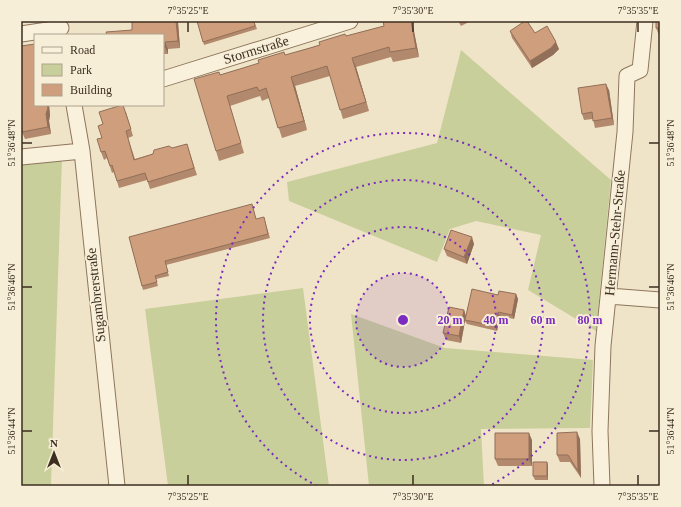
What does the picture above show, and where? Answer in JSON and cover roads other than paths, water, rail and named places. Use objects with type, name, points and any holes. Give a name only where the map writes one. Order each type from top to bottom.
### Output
[{"type":"street","name":"Stormstraße","points":[[164,79],[350,21]]},
{"type":"street","name":"Hermann-Stehr-Straße","points":[[602,486],[600,416],[603,346],[625,132],[627,76],[640,70],[645,21]]},
{"type":"street","points":[[21,34],[61,28]]},
{"type":"street","name":"Sugambrerstraße","points":[[76,106],[117,486]]},
{"type":"street","points":[[21,157],[82,151]]},
{"type":"street","points":[[608,296],[660,300]]}]
